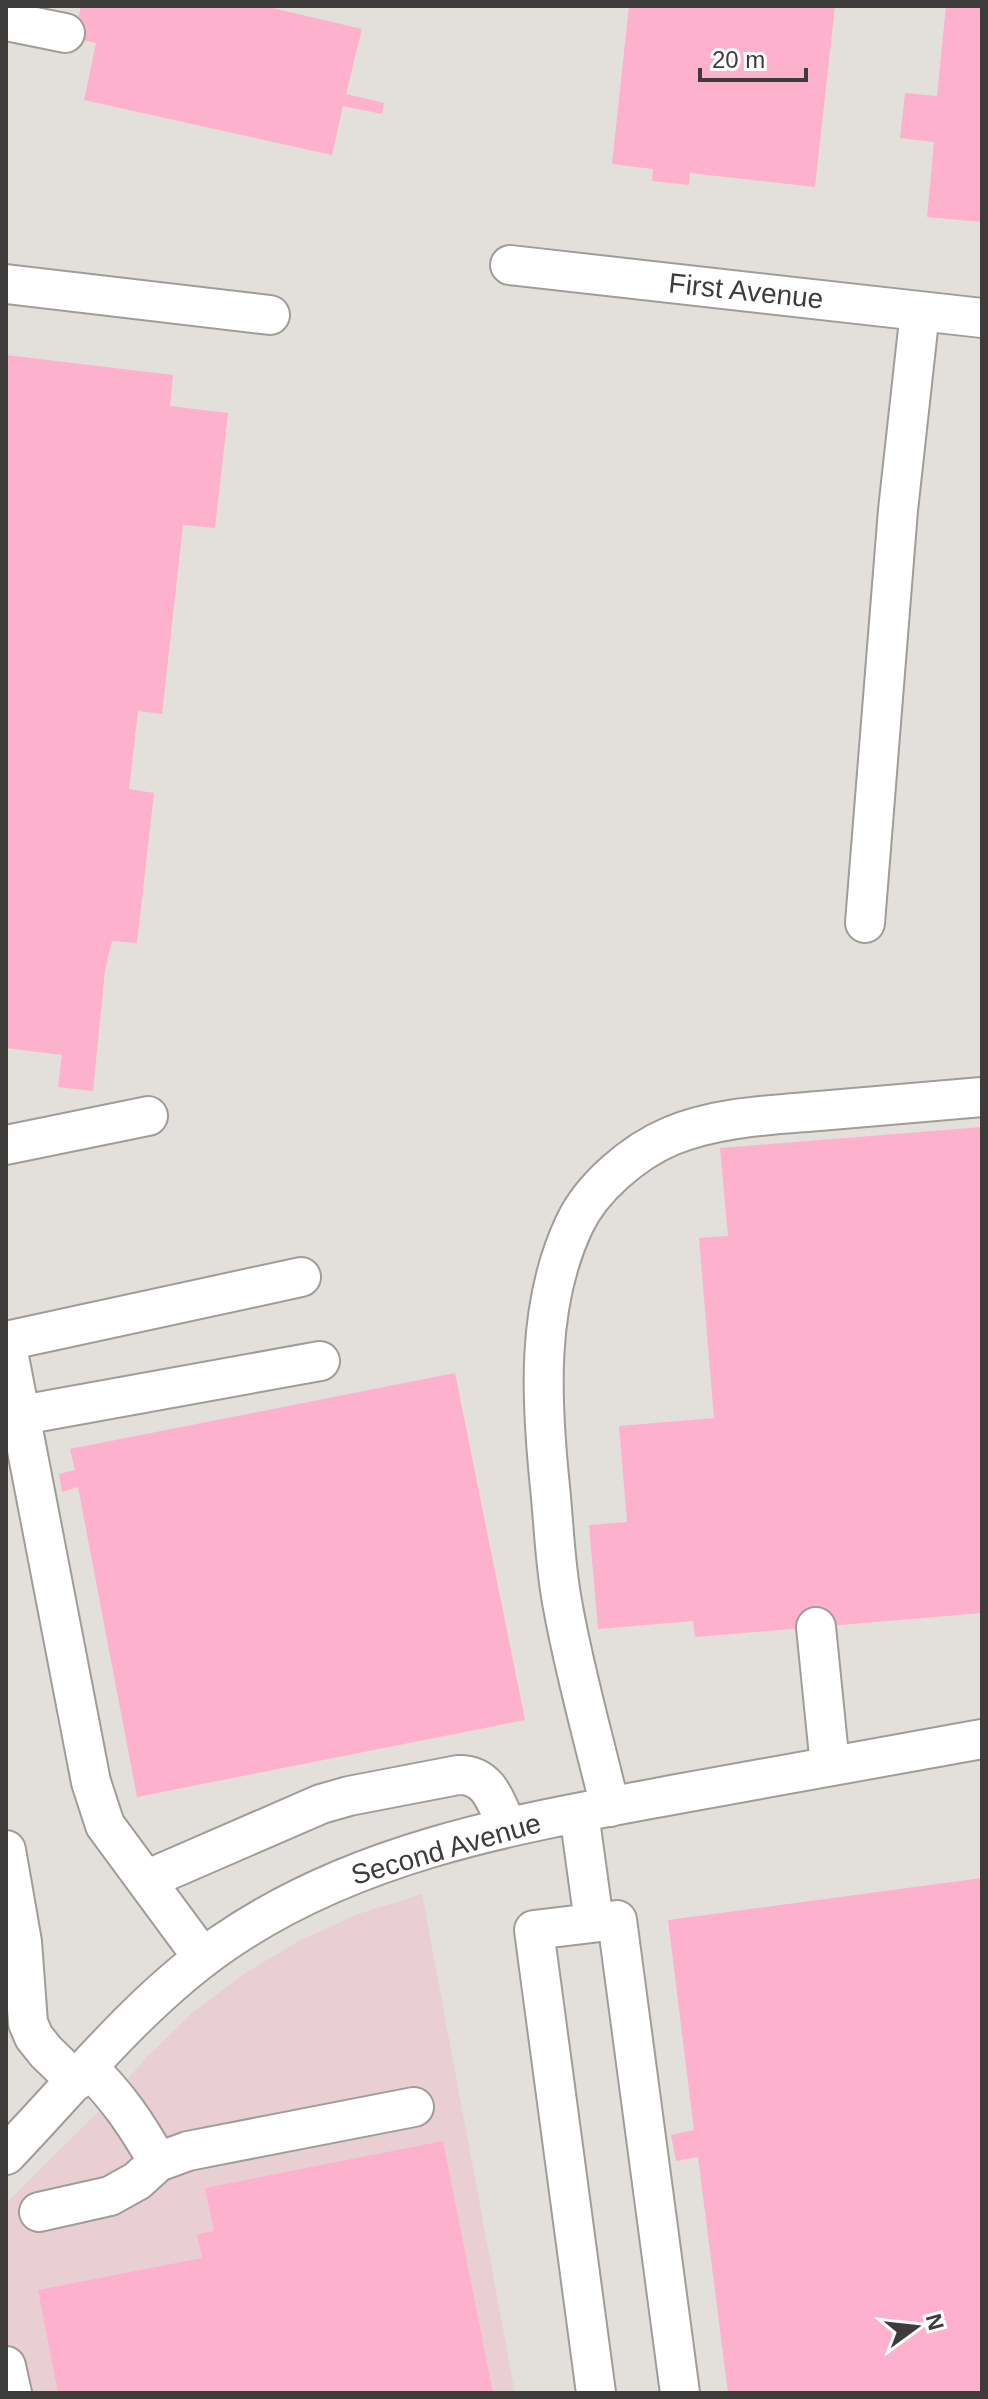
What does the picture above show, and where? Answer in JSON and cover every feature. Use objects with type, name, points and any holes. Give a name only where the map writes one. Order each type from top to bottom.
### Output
[{"type":"street","points":[[6,21],[65,33]]},
{"type":"street","name":"First Avenue","points":[[510,265],[982,318]]},
{"type":"street","points":[[6,284],[270,315]]},
{"type":"street","points":[[865,923],[898,510],[920,311]]},
{"type":"street","points":[[594,1922],[595,1810],[562,1603],[543,1405],[544,1356],[550,1308],[558,1265],[575,1222],[598,1190],[634,1157],[670,1137],[718,1123],[769,1115],[982,1097]]},
{"type":"street","points":[[6,1145],[148,1116]]},
{"type":"street","points":[[203,1958],[105,1825],[95,1798],[6,1341],[301,1277]]},
{"type":"street","points":[[22,1415],[320,1361]]},
{"type":"street","points":[[816,1627],[830,1766]]},
{"type":"street","name":"Second Avenue","points":[[6,2155],[161,1993],[203,1958],[260,1919],[313,1891],[416,1852],[507,1827],[982,1739]]},
{"type":"street","points":[[146,1880],[321,1804],[458,1775],[484,1782],[507,1827]]},
{"type":"street","points":[[7,1866],[22,1942],[25,2008],[34,2037],[46,2052],[126,2109],[158,2162]]},
{"type":"street","points":[[596,2393],[534,1930],[617,1920],[680,2393]]},
{"type":"street","points":[[39,2212],[110,2196],[137,2181],[158,2162],[188,2151],[414,2107]]},
{"type":"street","points":[[6,2366],[12,2393]]},
{"type":"shaded area","points":[[422,1894],[515,2393],[6,2393],[6,2203],[192,2013],[242,1975],[299,1941],[358,1914]]},
{"type":"building","points":[[81,6],[264,6],[362,29],[346,94],[384,103],[382,114],[343,106],[332,155],[84,100],[96,43],[74,38]]},
{"type":"building","points":[[629,6],[835,6],[815,187],[690,173],[689,185],[652,181],[653,169],[612,164]]},
{"type":"building","points":[[946,6],[982,6],[982,222],[927,217],[934,142],[900,138],[905,93],[937,96]]},
{"type":"building","points":[[6,355],[173,375],[170,406],[228,413],[215,528],[183,525],[162,714],[138,711],[129,789],[154,793],[137,943],[112,941],[105,970],[93,1091],[58,1087],[62,1055],[6,1048]]},
{"type":"building","points":[[982,1127],[982,1613],[695,1637],[693,1621],[598,1629],[589,1525],[627,1522],[619,1426],[714,1418],[699,1238],[728,1236],[720,1148]]},
{"type":"building","points":[[455,1373],[525,1720],[137,1797],[78,1487],[62,1492],[59,1474],[75,1470],[70,1449]]},
{"type":"building","points":[[982,1878],[982,2393],[728,2393],[698,2157],[676,2161],[671,2135],[694,2130],[668,1920]]},
{"type":"building","points":[[443,2141],[493,2393],[58,2393],[38,2290],[202,2258],[197,2234],[214,2231],[205,2188]]}]
